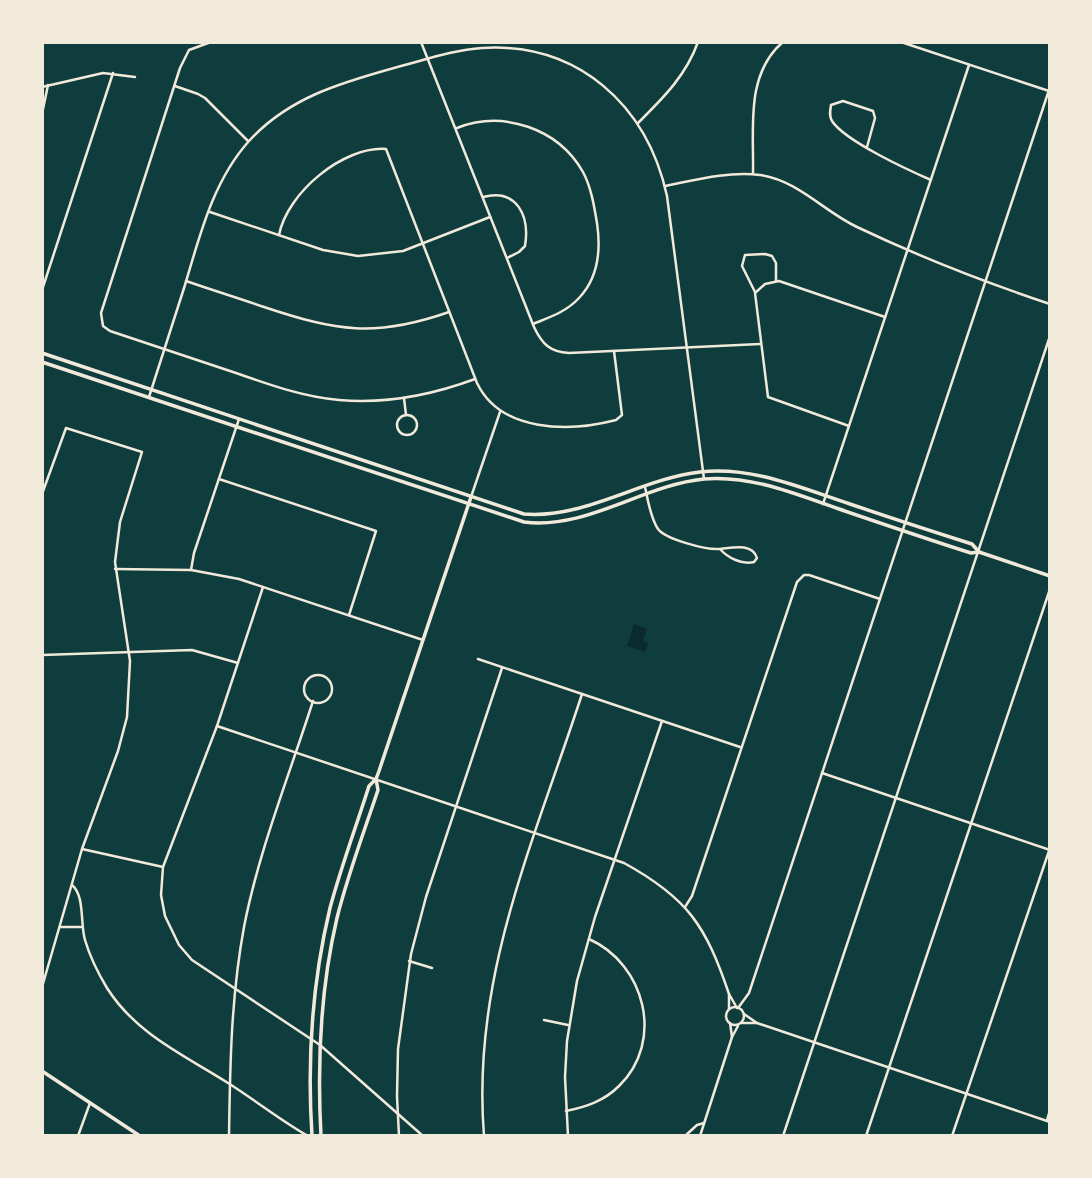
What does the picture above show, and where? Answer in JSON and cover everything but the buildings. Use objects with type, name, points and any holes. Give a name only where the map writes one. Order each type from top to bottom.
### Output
[{"type":"main road","points":[[42,354],[524,513],[543,515],[570,510],[681,476],[734,471],[761,475],[972,544],[979,552]]},
{"type":"main road","points":[[42,362],[524,522],[550,523],[566,520],[704,479],[730,479],[756,482],[971,553],[979,552],[1050,576]]},
{"type":"main road","points":[[321,1136],[320,1045],[325,982],[338,916],[377,790],[376,779],[471,497]]},
{"type":"main road","points":[[310,1136],[311,1038],[316,986],[329,913],[369,786],[376,779]]},
{"type":"main road","points":[[42,1071],[140,1136]]},
{"type":"street","points":[[211,42],[189,50],[180,68],[100,316],[101,323],[106,329],[305,395],[347,401],[404,398],[450,388],[475,379]]},
{"type":"street","points":[[421,42],[533,324],[543,343],[556,352],[760,344]]},
{"type":"street","points":[[472,42],[473,49]]},
{"type":"street","points":[[638,123],[664,98],[682,74],[698,42]]},
{"type":"street","points":[[754,175],[757,83],[766,61],[783,42]]},
{"type":"street","points":[[729,1011],[737,1008],[749,993],[1049,89],[901,42]]},
{"type":"street","points":[[149,397],[209,212],[226,172],[248,141],[279,114],[311,95],[340,83],[473,49],[527,50],[568,63],[612,93],[638,123],[654,153],[665,186],[704,479]]},
{"type":"street","points":[[823,504],[969,65]]},
{"type":"street","points":[[42,87],[94,74],[113,73],[135,77]]},
{"type":"street","points":[[42,290],[113,73]]},
{"type":"street","points":[[42,114],[48,85]]},
{"type":"street","points":[[175,86],[205,98],[248,141]]},
{"type":"street","points":[[867,146],[875,118],[873,111],[843,101],[831,105],[832,121],[867,146],[887,160],[931,180]]},
{"type":"street","points":[[456,128],[466,124],[494,121],[515,122],[531,127],[567,150],[579,165],[588,184],[598,230],[596,271],[585,291],[569,307],[533,324]]},
{"type":"street","points":[[279,235],[289,211],[311,183],[341,161],[365,151],[386,149],[475,379],[484,396],[500,412],[555,428],[616,420],[622,415],[614,351]]},
{"type":"street","points":[[665,186],[727,175],[754,175],[788,182],[841,219],[985,282],[1050,304]]},
{"type":"street","points":[[483,197],[502,194],[512,199],[520,208],[524,222],[525,246],[507,258]]},
{"type":"street","points":[[209,212],[323,250],[358,256],[390,253],[490,217]]},
{"type":"street","points":[[776,281],[776,262],[772,256],[745,256],[742,266],[755,293],[768,397],[849,426]]},
{"type":"street","points":[[186,281],[336,328],[361,330],[396,327],[449,312]]},
{"type":"street","points":[[755,293],[765,284],[776,281],[885,317]]},
{"type":"street","points":[[783,1136],[1050,336]]},
{"type":"street","points":[[404,398],[406,415]]},
{"type":"street","points":[[471,497],[500,412]]},
{"type":"street","points":[[406,415],[414,419],[416,425],[415,431],[406,435],[397,427],[398,421],[406,415]]},
{"type":"street","points":[[191,570],[194,553],[239,419]]},
{"type":"street","points":[[42,494],[66,428],[142,452],[120,522],[115,569],[129,652],[130,696],[124,732],[82,849],[42,987]]},
{"type":"street","points":[[219,479],[376,531],[349,615]]},
{"type":"street","points":[[645,487],[655,522],[661,532],[702,547],[720,549],[732,545],[754,552],[757,558],[748,563],[728,557],[720,549]]},
{"type":"street","points":[[115,569],[191,570],[223,575],[423,640]]},
{"type":"street","points":[[685,907],[692,896],[795,586],[800,578],[809,575],[880,599]]},
{"type":"street","points":[[263,587],[217,726],[163,867],[162,902],[174,936],[192,960],[311,1038],[423,1136]]},
{"type":"street","points":[[866,1136],[1050,589]]},
{"type":"street","points":[[42,655],[192,650],[238,663]]},
{"type":"street","points":[[478,659],[741,748]]},
{"type":"street","points":[[399,1136],[399,1039],[409,961],[421,912],[502,668]]},
{"type":"street","points":[[321,675],[329,680],[332,692],[326,700],[313,702],[306,696],[306,682],[312,676],[321,675]]},
{"type":"street","points":[[484,1136],[482,1056],[491,985],[505,925],[582,694]]},
{"type":"street","points":[[229,1136],[229,1084],[235,989],[242,942],[253,890],[313,702]]},
{"type":"street","points":[[568,1136],[565,1077],[568,1025],[589,939],[662,721]]},
{"type":"street","points":[[217,726],[615,860],[652,878],[685,907],[710,942],[729,994],[737,1008],[757,1023],[1048,1121],[1050,1110]]},
{"type":"street","points":[[821,773],[1050,849],[952,1136]]},
{"type":"street","points":[[82,849],[163,867]]},
{"type":"street","points":[[72,885],[79,892],[82,928],[94,965],[107,989],[130,1017],[163,1044],[310,1136]]},
{"type":"street","points":[[329,913],[338,916]]},
{"type":"street","points":[[60,927],[82,928]]},
{"type":"street","points":[[566,1111],[597,1102],[621,1085],[637,1060],[644,1034],[643,1004],[634,979],[613,953],[589,939]]},
{"type":"street","points":[[409,961],[432,968]]},
{"type":"street","points":[[729,994],[727,1018],[732,1037]]},
{"type":"street","points":[[700,1136],[732,1037],[744,1014]]},
{"type":"street","points":[[544,1020],[568,1025]]},
{"type":"street","points":[[730,1023],[757,1023]]},
{"type":"street","points":[[78,1136],[90,1102]]},
{"type":"street","points":[[685,1136],[697,1125],[704,1123]]},
{"type":"street","points":[[414,1136],[419,1132]]},
{"type":"water","points":[[634,624],[647,629],[643,641],[648,643],[645,652],[627,646]]}]
